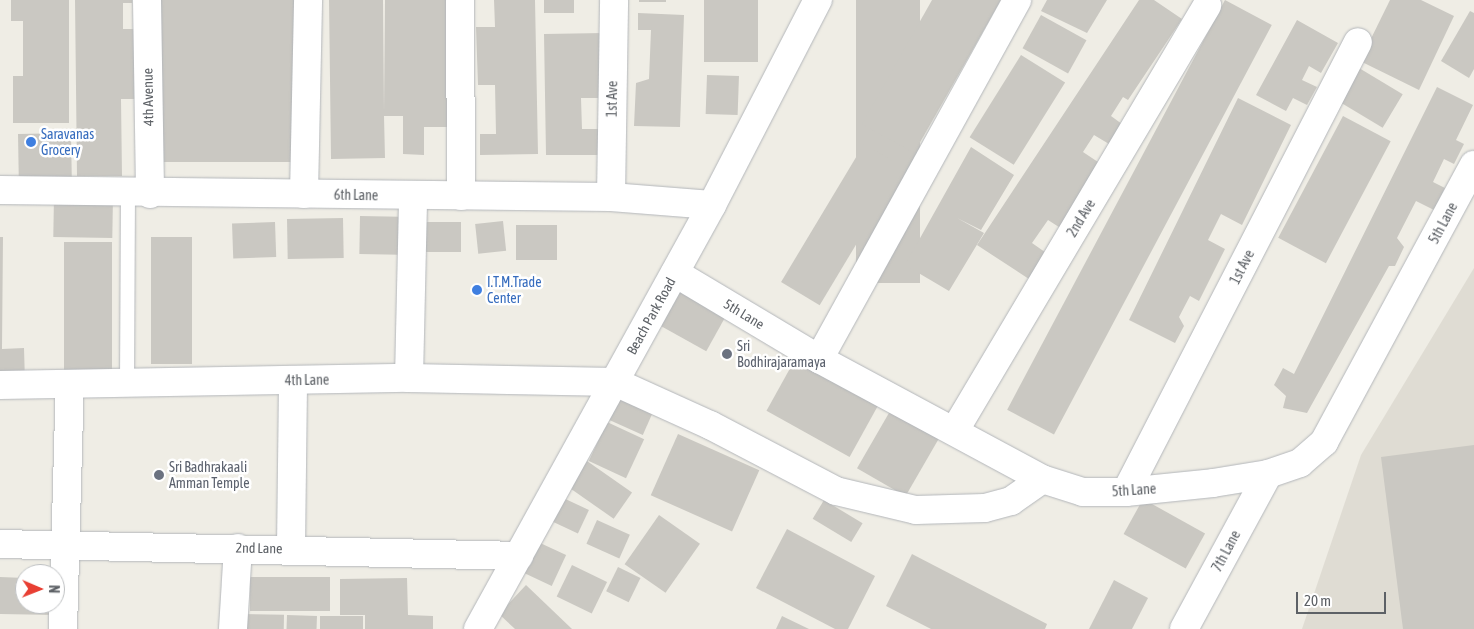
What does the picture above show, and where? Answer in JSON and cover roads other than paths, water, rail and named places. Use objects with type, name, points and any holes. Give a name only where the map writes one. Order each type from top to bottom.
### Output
[{"type":"street","name":"4th Avenue","points":[[139,193],[147,0]]},
{"type":"street","points":[[304,194],[308,0]]},
{"type":"street","points":[[460,0],[461,196]]},
{"type":"street","name":"1st Ave","points":[[611,197],[614,0]]},
{"type":"street","name":"Beach Park Road","points":[[478,629],[712,205],[818,0]]},
{"type":"street","points":[[819,359],[1017,0]]},
{"type":"street","name":"2nd Ave","points":[[955,430],[1206,5]]},
{"type":"street","name":"1st Ave","points":[[1126,492],[1358,42]]},
{"type":"street","name":"5th Lane","points":[[675,273],[819,359],[955,430],[1042,479],[1082,492],[1126,492],[1268,474],[1300,463],[1324,442],[1474,165]]},
{"type":"street","name":"6th Lane","points":[[0,190],[611,197],[712,205]]},
{"type":"street","points":[[409,378],[413,196]]},
{"type":"street","name":"4th Lane","points":[[0,385],[409,378],[615,382]]},
{"type":"street","points":[[292,548],[293,380]]},
{"type":"street","points":[[615,382],[710,425],[836,491],[907,508],[985,508],[1011,501],[1042,479]]},
{"type":"street","points":[[63,629],[70,384]]},
{"type":"street","name":"7th Lane","points":[[1184,629],[1268,474]]},
{"type":"street","name":"2nd Lane","points":[[0,544],[292,548],[519,556]]},
{"type":"street","points":[[234,629],[238,548]]},
{"type":"lane","points":[[127,383],[139,193]]},
{"type":"place","name":"Saravanas Grocery","points":[[31,142]]},
{"type":"place","name":"I.T.M.Trade Center","points":[[477,290]]},
{"type":"place","name":"Sri Bodhirajaramaya","points":[[727,354]]},
{"type":"place","name":"Sri Badhrakaali Amman Temple","points":[[159,475]]}]
